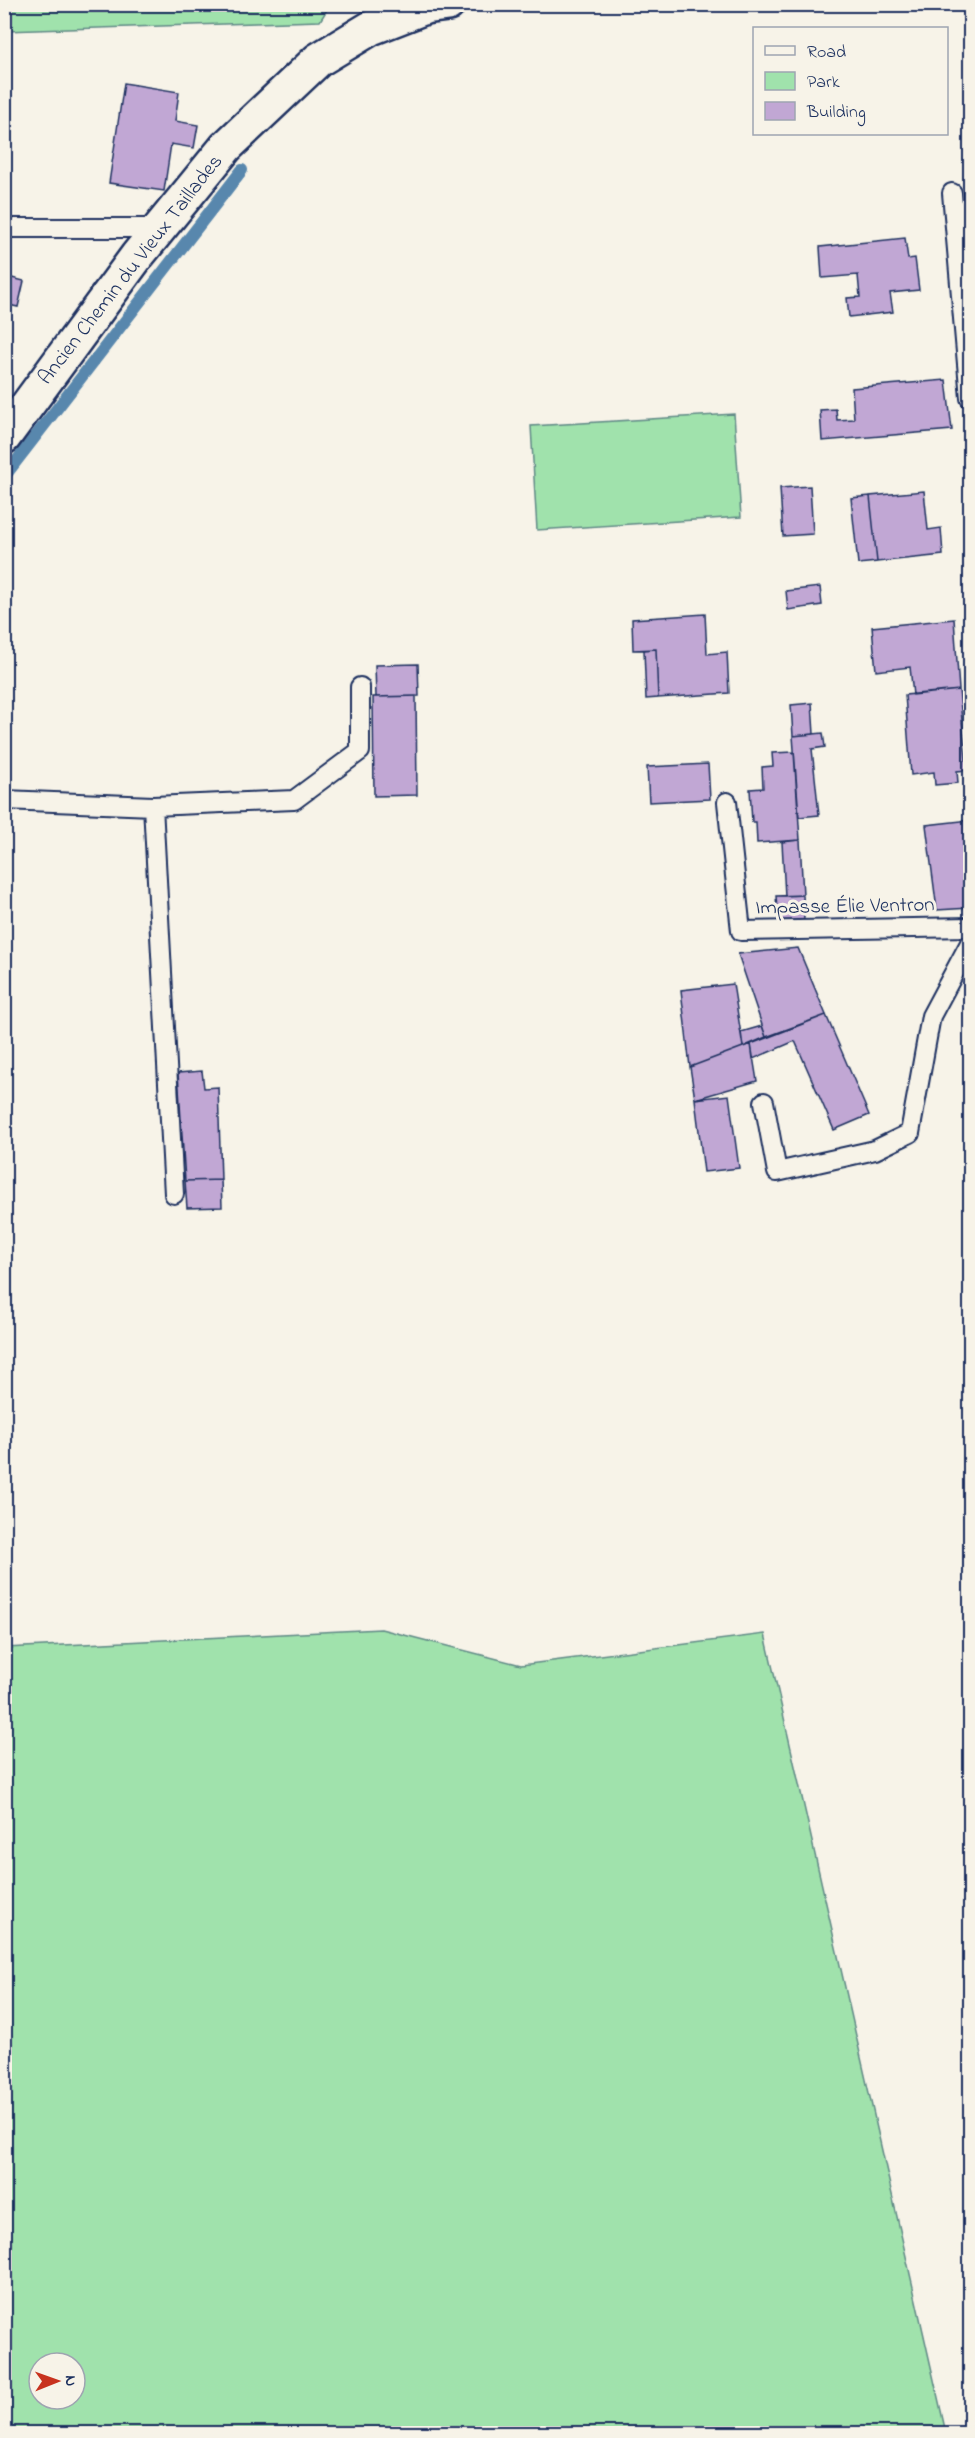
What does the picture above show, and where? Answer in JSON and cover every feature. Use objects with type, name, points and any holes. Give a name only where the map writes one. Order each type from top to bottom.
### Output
[{"type":"street","name":"Ancien Chemin du Vieux Taillades","points":[[4,437],[160,228],[226,147],[318,60],[371,28],[437,6]]},
{"type":"lane","points":[[952,193],[970,398]]},
{"type":"lane","points":[[4,228],[160,228]]},
{"type":"lane","points":[[4,800],[153,806],[294,800],[360,751],[360,687]]},
{"type":"lane","name":"Impasse Élie Ventron","points":[[727,802],[741,931],[970,927]]},
{"type":"lane","points":[[153,806],[174,1194]]},
{"type":"lane","points":[[764,1102],[777,1172],[875,1150],[910,1132],[931,1016],[970,943]]},
{"type":"green space","points":[[4,5],[330,5],[320,21],[5,31]]},
{"type":"green space","points":[[734,414],[741,517],[537,530],[531,426]]},
{"type":"green space","points":[[381,1629],[521,1665],[765,1634],[946,2433],[5,2433],[5,1648]]},
{"type":"building","points":[[124,83],[179,92],[175,121],[198,125],[194,148],[171,144],[164,191],[109,183]]},
{"type":"building","points":[[905,238],[908,259],[915,258],[919,290],[890,293],[893,312],[849,317],[847,298],[860,297],[858,275],[822,278],[820,247]]},
{"type":"building","points":[[4,276],[24,281],[18,307],[4,304]]},
{"type":"building","points":[[946,380],[952,430],[822,441],[820,410],[836,409],[837,420],[854,419],[852,388]]},
{"type":"building","points":[[810,486],[813,534],[783,536],[780,488]]},
{"type":"building","points":[[924,491],[928,530],[941,528],[943,555],[877,562],[870,496]]},
{"type":"building","points":[[870,496],[877,562],[858,564],[851,498]]},
{"type":"building","points":[[820,587],[822,605],[788,610],[786,591]]},
{"type":"building","points":[[705,614],[707,654],[727,652],[729,693],[658,698],[656,649],[633,650],[632,619]]},
{"type":"building","points":[[954,619],[959,690],[913,695],[910,667],[876,671],[872,627]]},
{"type":"building","points":[[656,649],[658,698],[646,699],[644,650]]},
{"type":"building","points":[[418,664],[419,696],[376,697],[375,665]]},
{"type":"building","points":[[959,690],[967,770],[957,771],[958,783],[935,785],[934,772],[911,775],[905,695]]},
{"type":"building","points":[[416,696],[417,795],[374,796],[373,697]]},
{"type":"building","points":[[812,703],[814,734],[793,736],[791,705]]},
{"type":"building","points":[[823,733],[825,747],[812,749],[819,815],[799,817],[793,736]]},
{"type":"building","points":[[794,752],[800,840],[757,843],[756,822],[752,822],[750,789],[763,788],[762,767],[773,766],[772,753]]},
{"type":"building","points":[[708,764],[710,799],[649,802],[647,767]]},
{"type":"building","points":[[970,820],[970,908],[937,910],[926,825]]},
{"type":"building","points":[[800,840],[803,895],[785,896],[782,842]]},
{"type":"building","points":[[803,895],[804,921],[778,922],[776,896]]},
{"type":"building","points":[[798,948],[826,1015],[766,1037],[738,954]]},
{"type":"building","points":[[733,984],[743,1047],[690,1067],[681,990]]},
{"type":"building","points":[[826,1015],[869,1115],[834,1130],[795,1041],[753,1059],[751,1044]]},
{"type":"building","points":[[762,1026],[766,1037],[743,1047],[741,1032]]},
{"type":"building","points":[[751,1044],[757,1081],[695,1099],[690,1067]]},
{"type":"building","points":[[202,1071],[204,1088],[218,1087],[221,1180],[185,1181],[178,1073]]},
{"type":"building","points":[[729,1095],[739,1168],[704,1172],[695,1099]]},
{"type":"building","points":[[221,1180],[222,1207],[187,1208],[185,1181]]},
{"type":"waterway","points":[[4,477],[242,170]]}]
